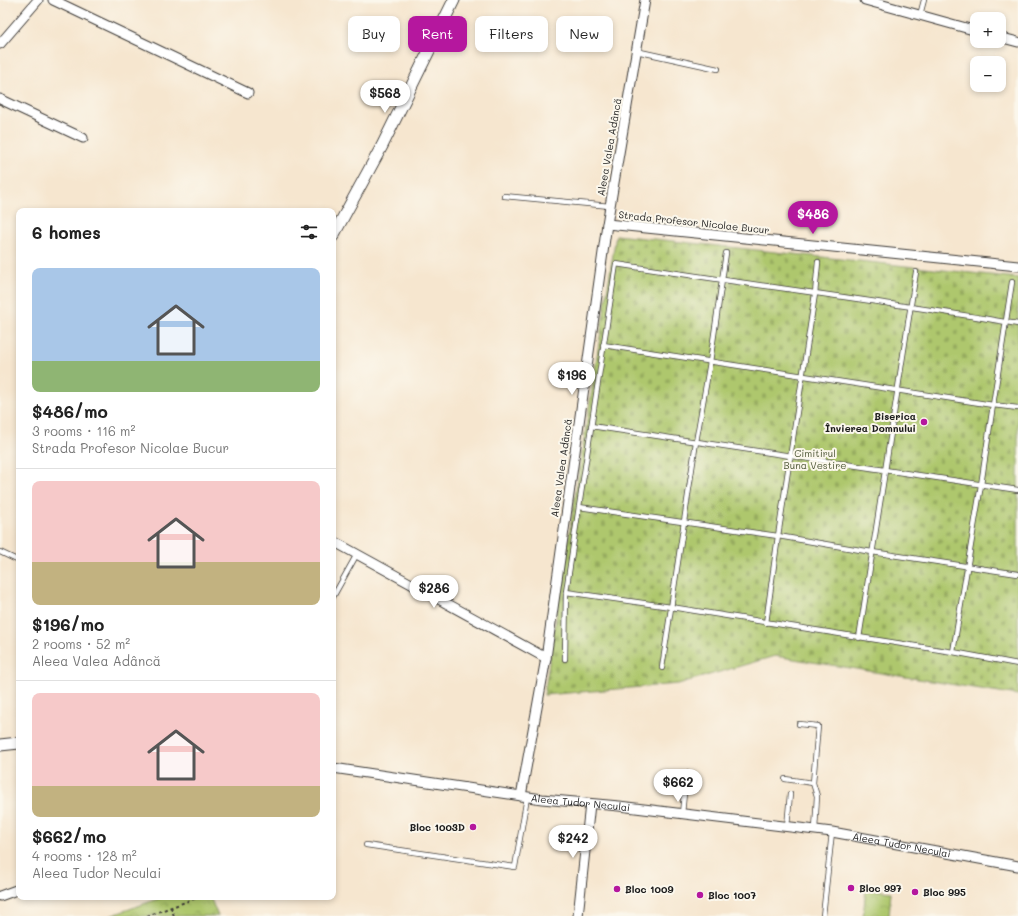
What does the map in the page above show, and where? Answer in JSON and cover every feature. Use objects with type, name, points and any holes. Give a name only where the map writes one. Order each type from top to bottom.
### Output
[{"type":"street","points":[[0,44],[38,0]]},
{"type":"street","points":[[53,0],[248,93]]},
{"type":"street","points":[[336,230],[382,146],[454,0]]},
{"type":"street","name":"Aleea Valea Adâncă","points":[[524,796],[546,658],[606,224],[645,0]]},
{"type":"street","points":[[864,0],[970,29]]},
{"type":"street","points":[[1006,39],[1018,42]]},
{"type":"street","points":[[0,99],[83,138]]},
{"type":"street","name":"Strada Profesor Nicolae Bucur","points":[[606,224],[1018,266]]},
{"type":"street","points":[[336,543],[546,658]]},
{"type":"street","points":[[0,745],[16,743]]},
{"type":"street","name":"Aleea Tudor Neculai","points":[[336,768],[542,799],[832,832],[1018,866]]},
{"type":"street","points":[[578,916],[590,804]]},
{"type":"street","points":[[0,896],[16,890]]},
{"type":"lane","points":[[920,15],[924,0]]},
{"type":"lane","points":[[636,51],[718,69]]},
{"type":"lane","points":[[504,196],[610,206]]},
{"type":"lane","points":[[662,668],[683,522],[710,362],[726,253]]},
{"type":"lane","points":[[766,623],[801,376],[815,294],[818,262]]},
{"type":"lane","points":[[566,659],[566,592],[616,264],[1018,324]]},
{"type":"lane","points":[[859,638],[916,272]]},
{"type":"lane","points":[[953,652],[981,486],[1012,282]]},
{"type":"lane","points":[[603,345],[1018,408]]},
{"type":"lane","points":[[591,426],[981,486],[1018,490]]},
{"type":"lane","points":[[579,507],[778,536],[1018,574]]},
{"type":"lane","points":[[0,552],[16,560]]},
{"type":"lane","points":[[336,591],[356,554]]},
{"type":"lane","points":[[566,592],[671,607],[953,652],[1018,664]]},
{"type":"lane","points":[[799,724],[818,726],[813,783],[817,796],[815,830]]},
{"type":"lane","points":[[682,814],[686,772]]},
{"type":"lane","points":[[785,779],[813,783]]},
{"type":"lane","points":[[787,827],[790,794]]},
{"type":"lane","points":[[366,845],[515,867],[524,796]]},
{"type":"lane","points":[[823,916],[832,832]]},
{"type":"path","points":[[147,916],[191,900]]},
{"type":"path","points":[[171,907],[174,916]]},
{"type":"green space","name":"Cimitirul Buna Vestire","points":[[616,235],[1018,278],[1018,695],[775,656],[678,684],[544,695]]},
{"type":"green space","points":[[866,889],[891,892],[889,916],[863,916]]},
{"type":"green space","points":[[155,900],[211,900],[218,916],[110,916]]},
{"type":"place","name":"Biserica Învierea Domnului","points":[[924,422]]},
{"type":"place","name":"Bloc 1003D","points":[[473,827]]},
{"type":"place","name":"Bloc 997","points":[[851,888]]},
{"type":"place","name":"Bloc 1009","points":[[617,889]]},
{"type":"place","name":"Bloc 995","points":[[915,892]]},
{"type":"place","name":"Bloc 1007","points":[[700,895]]}]
